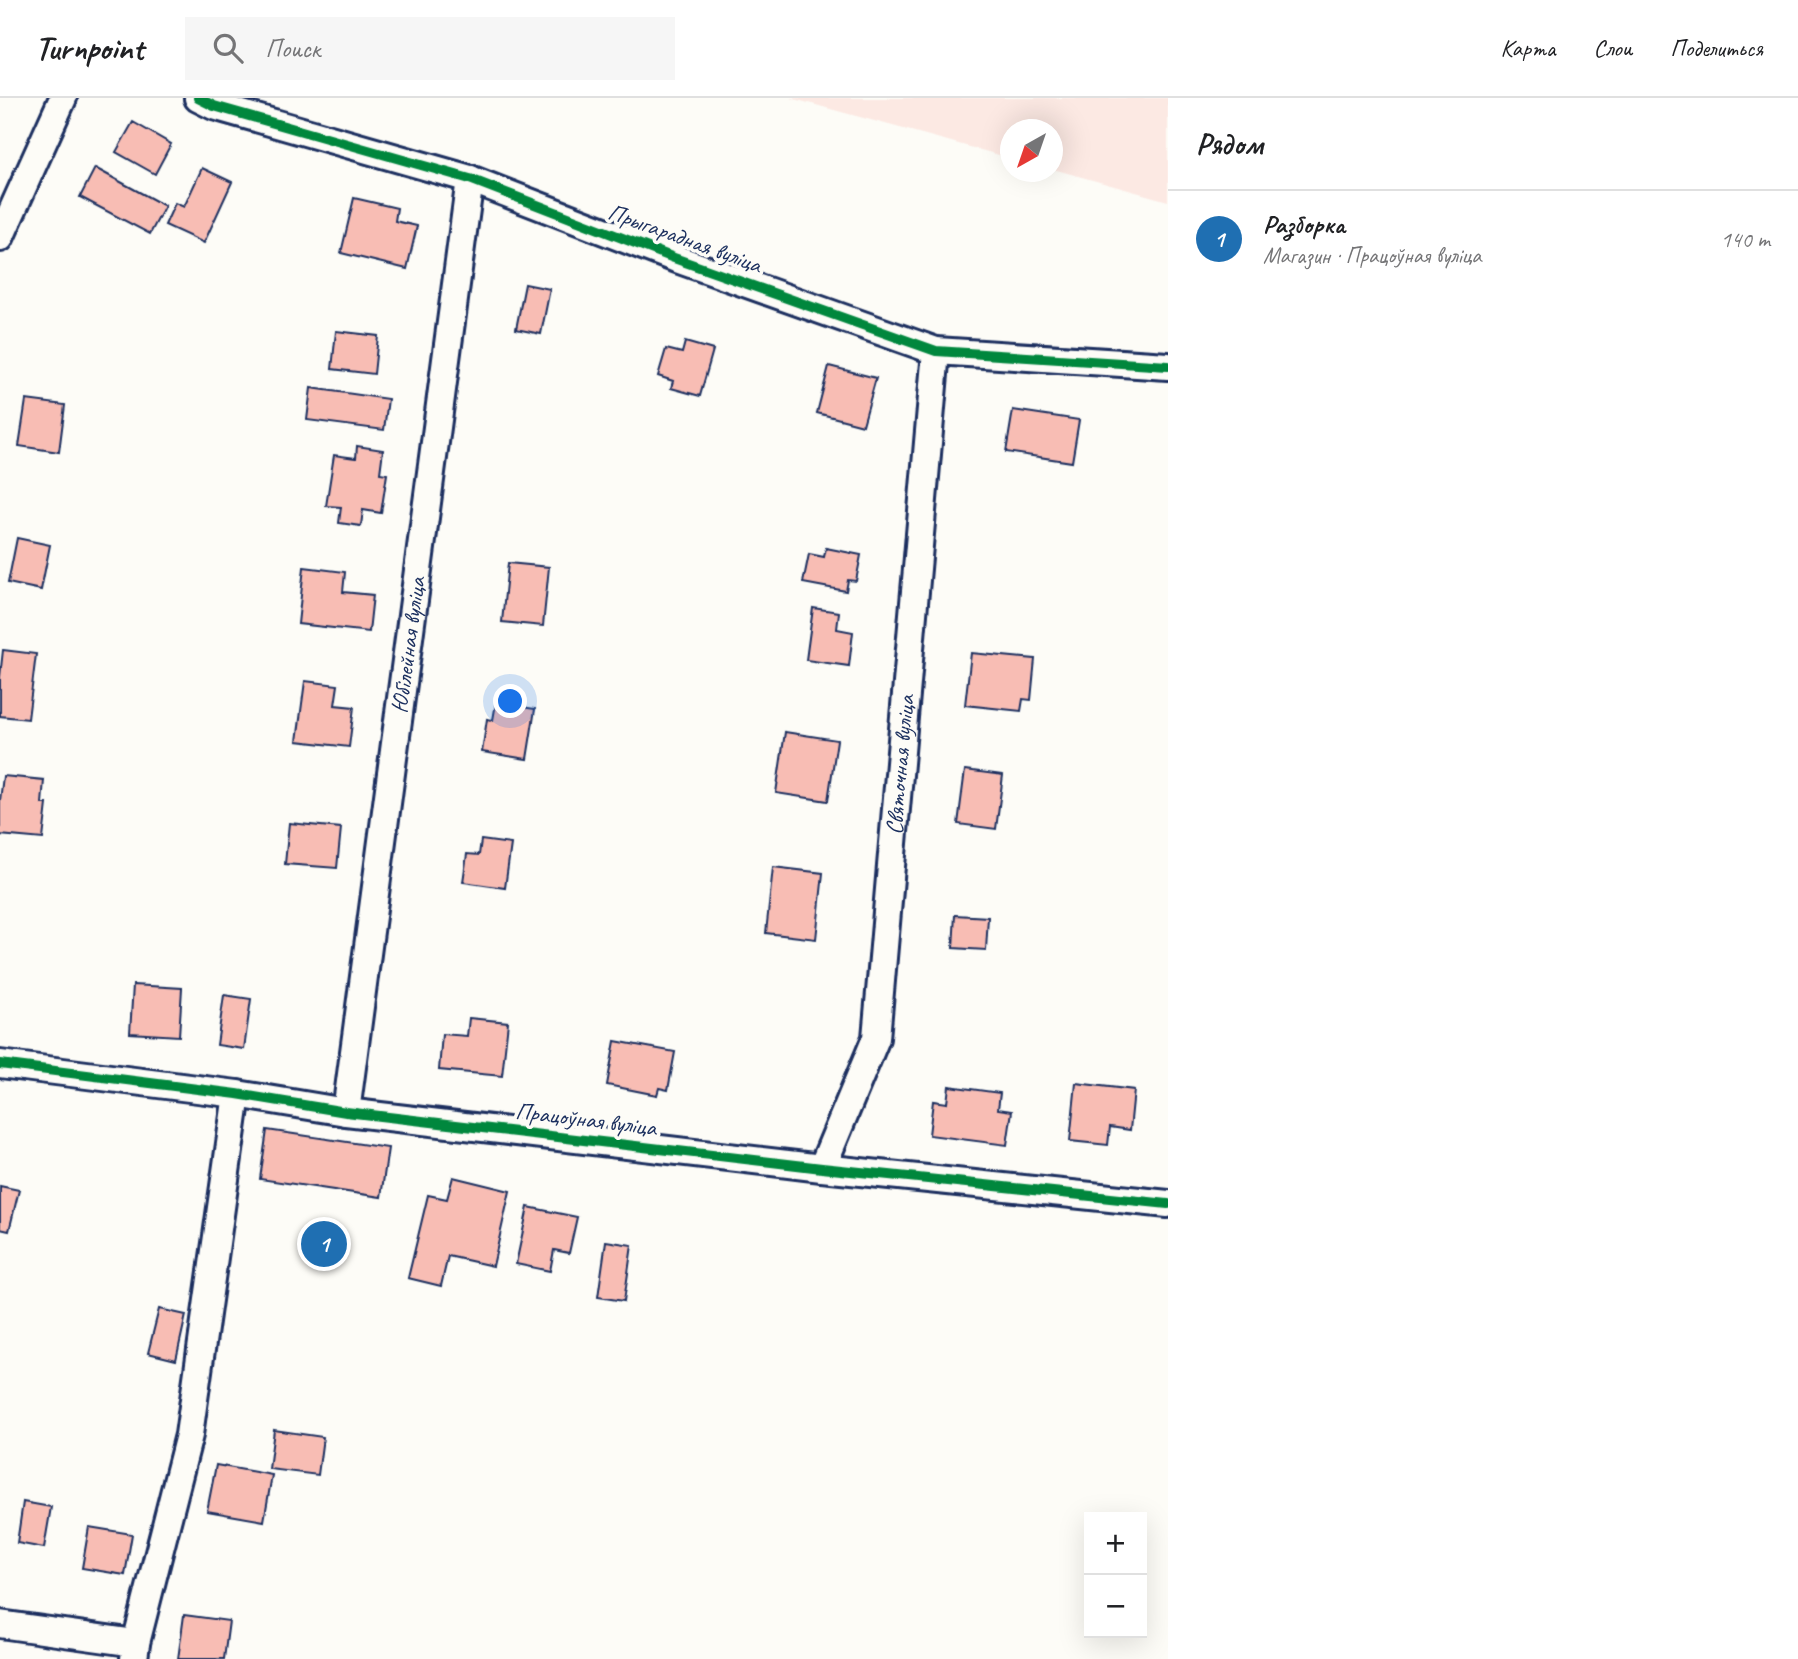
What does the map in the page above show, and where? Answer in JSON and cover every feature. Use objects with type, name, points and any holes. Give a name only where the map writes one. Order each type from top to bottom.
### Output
[{"type":"street","points":[[0,237],[63,98]]},
{"type":"street","name":"Прыгарадная вуліца","points":[[198,98],[214,106],[470,179],[674,258],[936,351],[1168,366]]},
{"type":"street","name":"Юбілейная вуліца","points":[[346,1112],[470,179]]},
{"type":"street","name":"Святочная вуліца","points":[[822,1168],[876,1038],[936,351]]},
{"type":"street","name":"Працоўная вуліца","points":[[0,1064],[237,1094],[346,1112],[822,1168],[1168,1204]]},
{"type":"street","points":[[0,1623],[135,1651],[189,1435],[237,1094]]},
{"type":"shaded area","points":[[790,98],[1168,98],[1168,201],[1063,172],[1063,119],[1000,119],[1000,155]]},
{"type":"building","points":[[133,122],[171,144],[155,174],[116,152]]},
{"type":"building","points":[[95,168],[165,206],[150,234],[80,197]]},
{"type":"building","points":[[202,168],[232,182],[204,243],[165,225],[175,203],[184,207]]},
{"type":"building","points":[[354,198],[397,208],[395,221],[417,226],[407,269],[341,253]]},
{"type":"building","points":[[525,284],[550,289],[541,334],[516,329]]},
{"type":"building","points":[[336,331],[378,336],[374,374],[332,369]]},
{"type":"building","points":[[685,342],[713,350],[700,396],[671,388],[673,381],[658,376],[666,349],[682,353]]},
{"type":"building","points":[[829,366],[876,378],[863,425],[817,413]]},
{"type":"building","points":[[311,388],[388,399],[384,430],[307,420]]},
{"type":"building","points":[[26,400],[65,405],[59,452],[19,446]]},
{"type":"building","points":[[1013,410],[1079,420],[1072,462],[1006,452]]},
{"type":"building","points":[[357,446],[383,450],[380,473],[387,474],[381,513],[363,510],[361,526],[339,523],[341,507],[326,506],[334,455],[356,458]]},
{"type":"building","points":[[17,538],[50,545],[41,590],[8,583]]},
{"type":"building","points":[[826,548],[861,555],[856,581],[848,580],[846,591],[803,583],[809,554],[824,557]]},
{"type":"building","points":[[508,563],[549,567],[543,626],[502,622]]},
{"type":"building","points":[[304,567],[345,572],[343,592],[373,595],[369,632],[298,624]]},
{"type":"building","points":[[813,608],[839,612],[837,629],[853,632],[849,666],[806,660]]},
{"type":"building","points":[[3,650],[36,654],[28,719],[0,716]]},
{"type":"building","points":[[971,653],[1035,659],[1031,700],[1023,699],[1021,711],[965,705]]},
{"type":"building","points":[[305,681],[338,685],[335,705],[354,707],[349,747],[297,741]]},
{"type":"building","points":[[496,703],[535,709],[527,759],[482,752],[487,719],[493,720]]},
{"type":"building","points":[[785,732],[837,740],[828,801],[776,793]]},
{"type":"building","points":[[965,770],[1003,775],[996,829],[958,824]]},
{"type":"building","points":[[3,776],[44,780],[42,804],[47,804],[43,839],[0,835]]},
{"type":"building","points":[[289,823],[341,828],[337,868],[285,864]]},
{"type":"building","points":[[481,840],[511,844],[505,888],[463,882],[467,854],[479,855]]},
{"type":"building","points":[[773,867],[823,873],[816,939],[766,933]]},
{"type":"building","points":[[955,915],[988,917],[986,950],[953,948]]},
{"type":"building","points":[[133,985],[182,988],[179,1036],[130,1033]]},
{"type":"building","points":[[224,995],[251,999],[244,1049],[217,1045]]},
{"type":"building","points":[[469,1018],[508,1022],[502,1076],[439,1070],[442,1034],[467,1036]]},
{"type":"building","points":[[615,1041],[675,1052],[668,1090],[659,1088],[657,1095],[607,1085]]},
{"type":"building","points":[[1076,1083],[1134,1090],[1130,1130],[1110,1127],[1108,1145],[1070,1141]]},
{"type":"building","points":[[949,1086],[1000,1093],[998,1109],[1012,1111],[1007,1145],[929,1135],[933,1101],[947,1103]]},
{"type":"building","points":[[267,1130],[388,1148],[381,1197],[260,1179]]},
{"type":"building","points":[[453,1177],[510,1191],[493,1266],[448,1256],[441,1286],[408,1278],[428,1195],[447,1199]]},
{"type":"building","points":[[0,1186],[19,1190],[9,1231],[0,1229]]},
{"type":"building","points":[[528,1207],[577,1217],[569,1253],[554,1250],[550,1271],[516,1264]]},
{"type":"building","points":[[606,1241],[632,1245],[624,1301],[598,1297]]},
{"type":"building","points":[[159,1309],[186,1315],[176,1360],[148,1353]]},
{"type":"building","points":[[274,1430],[323,1437],[318,1475],[269,1469]]},
{"type":"building","points":[[216,1465],[272,1475],[264,1521],[207,1511]]},
{"type":"building","points":[[23,1502],[51,1507],[44,1548],[17,1543]]},
{"type":"building","points":[[89,1527],[132,1534],[125,1575],[82,1568]]},
{"type":"building","points":[[184,1615],[229,1621],[224,1659],[178,1659]]},
{"type":"cycle path","points":[[198,98],[214,106],[470,179],[674,258],[936,351],[1168,366]]},
{"type":"cycle path","points":[[0,1064],[237,1094],[346,1112],[822,1168],[1168,1204]]},
{"type":"place","name":"Разборка","points":[[324,1244]]}]
